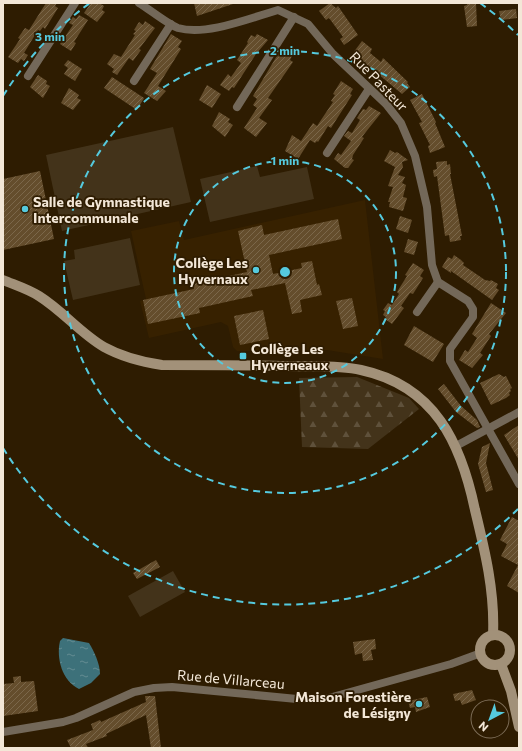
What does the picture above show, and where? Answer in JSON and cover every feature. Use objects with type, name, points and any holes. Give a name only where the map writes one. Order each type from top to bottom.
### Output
[{"type":"street","points":[[28,76],[75,3]]},
{"type":"street","name":"Rue Pasteur","points":[[139,3],[178,28],[196,30],[211,29],[278,10],[308,24],[333,54],[386,104],[401,123],[415,156],[427,207],[432,264],[438,282]]},
{"type":"street","points":[[237,106],[294,17]]},
{"type":"street","points":[[134,81],[171,24]]},
{"type":"street","points":[[327,153],[369,89]]},
{"type":"street","points":[[3,280],[39,296],[86,335],[104,347],[120,355],[145,362],[162,365],[343,367],[376,374],[406,387],[424,401],[440,418],[456,446],[472,494],[491,580],[494,619],[493,635]]},
{"type":"street","points":[[417,312],[438,282],[468,301],[473,308],[473,317],[450,349],[450,361],[519,484]]},
{"type":"street","points":[[456,446],[519,412]]},
{"type":"street","points":[[493,635],[502,636],[515,644],[510,654],[501,664],[488,663],[480,653],[482,643],[485,639],[493,635]]},
{"type":"street","name":"Rue de Villarceau","points":[[3,732],[76,718],[134,692],[154,688],[172,687],[297,699],[325,699],[451,664],[480,653]]},
{"type":"street","points":[[501,664],[511,691],[519,727]]},
{"type":"shaded area","name":"Collège Les Hyvernaux","points":[[365,200],[383,359],[327,350],[237,351],[233,347],[228,326],[221,322],[149,338],[140,301],[146,299],[131,231],[179,221],[184,240]]},
{"type":"green space","points":[[173,127],[191,202],[62,231],[46,155]]},
{"type":"green space","points":[[257,166],[260,177],[307,167],[314,199],[210,222],[200,179]]},
{"type":"green space","points":[[130,238],[140,285],[73,300],[64,261],[75,259],[74,250]]},
{"type":"green space","points":[[357,377],[409,398],[419,409],[368,449],[302,447],[299,378]]},
{"type":"green space","points":[[173,571],[185,592],[140,617],[128,596]]},
{"type":"water","points":[[63,638],[89,643],[98,662],[100,674],[91,683],[79,689],[68,681],[64,675],[59,655],[60,641]]},
{"type":"building","points":[[46,3],[57,3],[55,6],[58,8],[45,29],[43,27],[40,31],[38,30],[24,53],[28,55],[24,61],[21,59],[18,63],[8,57],[20,39],[18,38],[25,28],[29,30]]},
{"type":"building","points":[[91,3],[99,3],[104,6],[102,10],[105,12],[97,22],[84,13]]},
{"type":"building","points":[[194,3],[233,3],[233,4],[197,16]]},
{"type":"building","points":[[330,3],[336,8],[338,6],[358,35],[344,45],[340,39],[343,37],[332,22],[329,18],[326,20],[319,11]]},
{"type":"building","points":[[467,3],[476,3],[477,26],[467,27],[464,6],[467,5]]},
{"type":"building","points":[[516,9],[517,18],[501,20],[499,11]]},
{"type":"building","points":[[79,15],[88,20],[74,42],[76,43],[71,51],[60,44],[73,25],[69,23],[73,17],[76,19]]},
{"type":"building","points":[[145,21],[155,28],[139,49],[141,50],[133,61],[129,58],[117,75],[112,72],[114,69],[107,64],[114,54],[121,57],[135,35],[133,34],[136,31],[134,30],[139,22],[143,25]]},
{"type":"building","points":[[171,34],[182,41],[178,47],[181,49],[158,86],[166,91],[157,101],[144,93],[157,73],[150,69]]},
{"type":"building","points":[[257,34],[268,40],[256,54],[234,88],[232,87],[229,91],[220,85],[228,74],[231,77],[241,63],[237,60],[248,43],[247,42],[251,35],[255,37]]},
{"type":"building","points":[[362,41],[372,49],[370,53],[381,62],[383,58],[408,82],[407,83],[410,87],[402,94],[353,53]]},
{"type":"building","points":[[281,49],[292,56],[290,60],[293,62],[268,98],[272,100],[259,118],[267,123],[256,137],[244,128],[257,108],[253,105],[257,99],[253,96]]},
{"type":"building","points":[[68,60],[82,69],[75,81],[64,74],[68,68],[64,65]]},
{"type":"building","points":[[38,75],[47,81],[46,84],[50,86],[43,98],[30,87]]},
{"type":"building","points":[[112,77],[144,98],[137,110],[104,88]]},
{"type":"building","points":[[341,81],[353,89],[350,94],[352,95],[331,128],[328,126],[318,142],[317,141],[315,143],[310,140],[298,159],[285,151],[292,135],[301,141],[313,123],[317,126],[333,102],[331,101],[335,95],[333,94]]},
{"type":"building","points":[[207,85],[221,94],[212,108],[199,100]]},
{"type":"building","points":[[69,88],[79,95],[77,98],[81,100],[73,110],[61,103]]},
{"type":"building","points":[[422,94],[436,122],[435,123],[445,147],[430,153],[428,146],[430,145],[419,123],[422,122],[410,100]]},
{"type":"building","points":[[369,106],[381,113],[362,137],[364,138],[353,155],[352,159],[354,160],[348,168],[345,168],[334,159],[338,153],[341,155],[351,141],[344,136],[348,131],[352,133],[360,120],[357,118],[363,109],[366,110]]},
{"type":"building","points":[[219,112],[230,119],[228,122],[233,125],[225,137],[212,126]]},
{"type":"building","points":[[390,150],[395,153],[397,152],[408,160],[402,162],[403,167],[398,175],[405,177],[402,183],[406,185],[403,197],[407,198],[403,211],[389,207],[390,202],[388,202],[393,187],[388,186],[395,167],[384,161]]},
{"type":"building","points":[[447,161],[447,165],[450,164],[450,174],[462,236],[460,236],[461,240],[450,242],[449,235],[445,236],[437,176],[434,177],[433,170],[437,169],[436,162]]},
{"type":"building","name":"Salle de Gymnastique Intercommunale","points":[[40,171],[54,239],[3,250],[3,179]]},
{"type":"building","points":[[400,216],[412,220],[408,233],[396,229]]},
{"type":"building","points":[[338,219],[342,239],[269,255],[273,274],[302,268],[301,263],[312,261],[317,285],[319,284],[322,295],[300,300],[302,312],[292,314],[285,283],[251,290],[253,296],[199,308],[200,313],[148,324],[143,300],[194,289],[193,284],[247,272],[238,231],[262,225],[264,235]]},
{"type":"building","points":[[408,239],[418,242],[414,255],[404,252]]},
{"type":"building","points":[[454,255],[464,263],[463,265],[485,280],[491,280],[498,284],[496,288],[499,290],[492,300],[451,271],[451,273],[442,267],[448,257],[452,259]]},
{"type":"building","points":[[413,263],[424,270],[420,276],[423,278],[413,294],[410,293],[401,306],[404,308],[392,324],[385,319],[386,317],[383,315],[385,311],[383,310],[388,303],[392,305],[399,294],[397,292],[407,276],[405,275]]},
{"type":"building","points":[[352,298],[358,326],[343,329],[336,301]]},
{"type":"building","points":[[491,303],[506,313],[489,334],[491,336],[480,353],[483,355],[472,368],[459,360],[465,350],[468,352],[477,338],[472,334]]},
{"type":"building","points":[[263,310],[269,339],[240,345],[234,316]]},
{"type":"building","points":[[414,326],[444,344],[433,362],[404,345]]},
{"type":"building","points":[[499,374],[504,377],[506,376],[512,388],[510,389],[510,395],[491,405],[480,383]]},
{"type":"building","points":[[444,384],[461,406],[477,420],[480,427],[477,428],[456,412],[438,389]]},
{"type":"building","points":[[519,425],[519,460],[504,435]]},
{"type":"building","points":[[490,443],[486,463],[493,490],[486,492],[478,464],[482,447]]},
{"type":"building","points":[[512,517],[519,521],[519,593],[507,586],[518,565],[501,556],[507,544],[500,540]]},
{"type":"building","points":[[156,560],[160,567],[137,579],[133,573]]},
{"type":"building","points":[[375,639],[376,649],[371,650],[373,660],[363,661],[362,653],[355,655],[353,642]]},
{"type":"building","points":[[21,676],[21,682],[34,681],[38,711],[3,716],[3,684],[14,683],[13,677]]},
{"type":"building","points":[[472,690],[476,699],[470,699],[470,702],[462,705],[460,700],[455,701],[453,694]]},
{"type":"building","points":[[145,696],[155,696],[161,748],[151,748],[146,715],[106,734],[107,736],[86,744],[88,748],[71,748],[67,740],[93,730],[91,724],[100,720],[101,722],[146,702]]},
{"type":"building","name":"Maison Forestière de Lésigny","points":[[427,697],[430,707],[416,712],[415,707],[410,708],[408,701]]},
{"type":"place","name":"Salle de Gymnastique Intercommunale","points":[[25,209]]},
{"type":"place","name":"Collège Les Hyvernaux","points":[[256,270]]},
{"type":"place","name":"Collège Les Hyverneaux","points":[[243,356]]},
{"type":"place","name":"Maison Forestière de Lésigny","points":[[419,704]]}]
